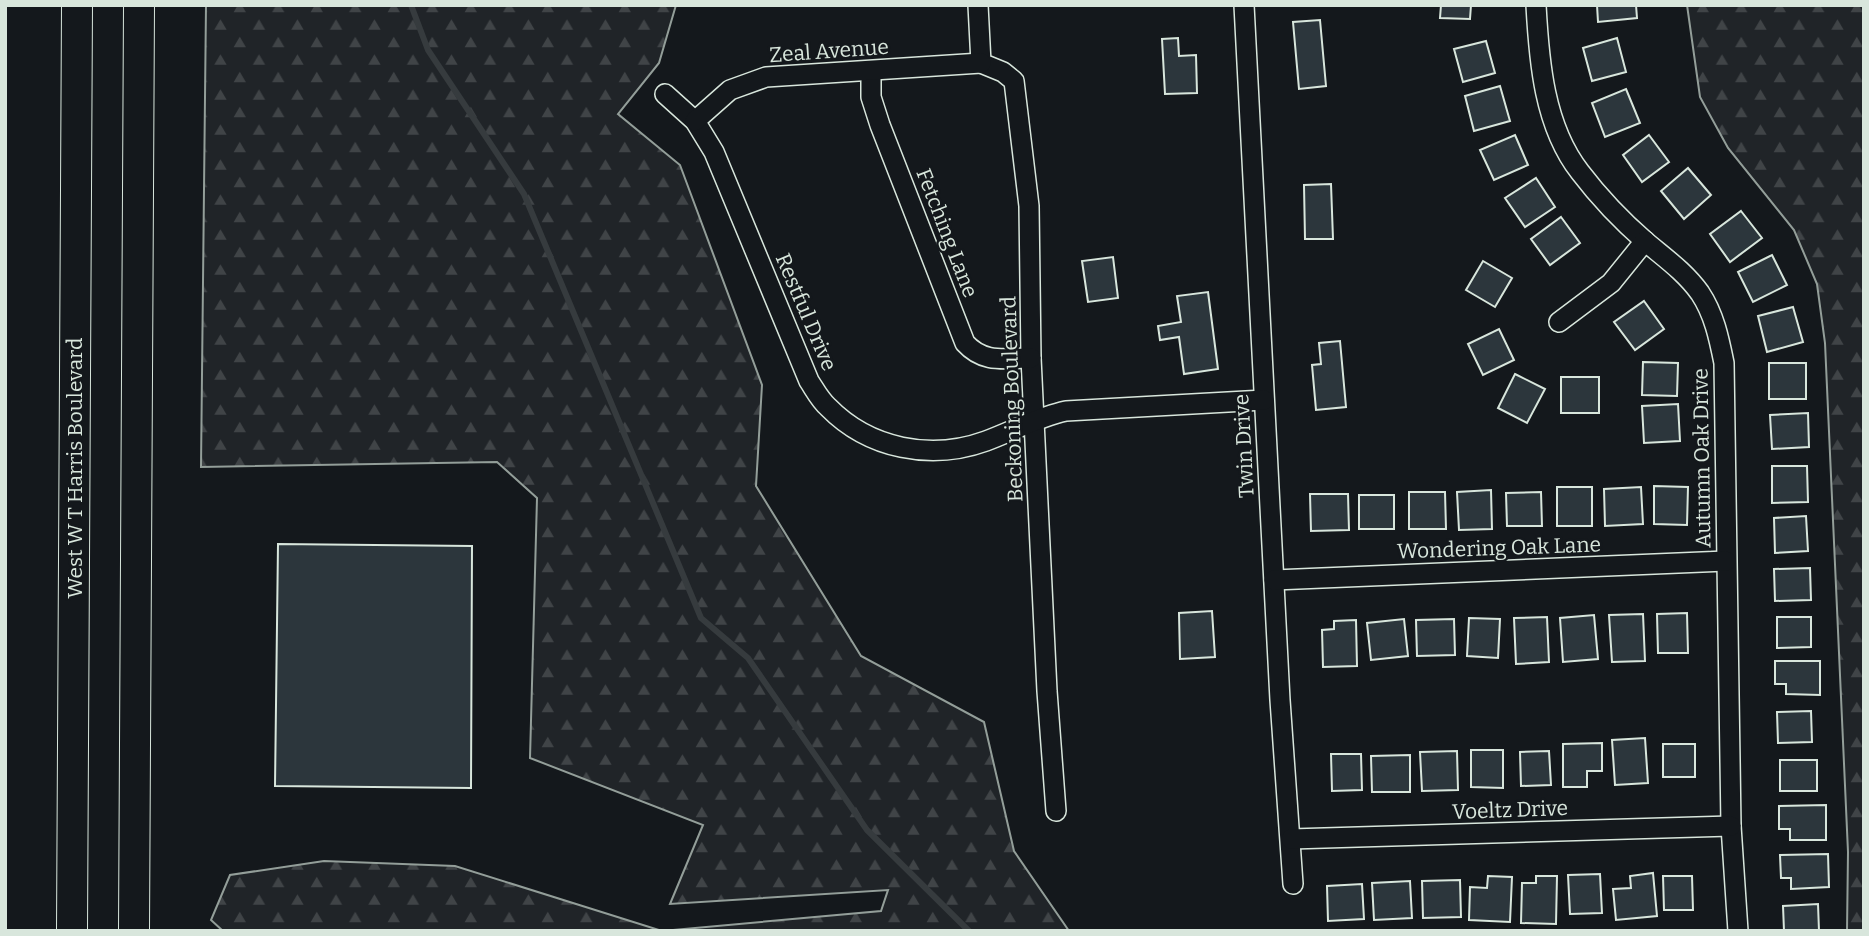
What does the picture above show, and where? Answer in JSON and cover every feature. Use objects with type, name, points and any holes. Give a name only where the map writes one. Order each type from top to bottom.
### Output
[{"type":"main road","name":"West W T Harris Boulevard","points":[[72,931],[77,5]]},
{"type":"main road","points":[[134,931],[139,5]]},
{"type":"street","points":[[978,5],[981,63]]},
{"type":"street","name":"Twin Drive","points":[[1244,5],[1293,884]]},
{"type":"street","name":"Autumn Oak Drive","points":[[1536,5],[1538,49],[1548,101],[1560,135],[1579,171],[1645,241],[1675,264],[1700,293],[1714,321],[1724,362],[1731,826],[1738,931]]},
{"type":"street","name":"Zeal Avenue","points":[[695,121],[730,90],[766,77],[981,63]]},
{"type":"street","name":"Beckoning Boulevard","points":[[981,63],[1003,72],[1014,81],[1029,206],[1031,358],[1047,691],[1056,811]]},
{"type":"street","name":"Fetching Lane","points":[[871,71],[871,97],[880,125],[965,343],[975,354],[989,358],[1031,358]]},
{"type":"street","name":"Restful Drive","points":[[665,94],[695,121],[714,152],[809,381],[825,405],[842,421],[865,436],[885,444],[936,452],[984,442],[1066,411],[1265,400]]},
{"type":"street","points":[[1559,322],[1611,283],[1645,241]]},
{"type":"street","name":"Wondering Oak Lane","points":[[1274,580],[1726,561]]},
{"type":"street","name":"Voeltz Drive","points":[[1290,839],[1731,826]]},
{"type":"green space","points":[[206,5],[676,5],[659,63],[618,114],[680,165],[762,385],[756,486],[861,656],[984,722],[1014,851],[1069,931],[662,931],[881,911],[888,890],[670,904],[703,825],[530,758],[537,498],[497,462],[201,467]]},
{"type":"green space","points":[[1687,5],[1864,5],[1864,931],[1847,931],[1848,852],[1825,343],[1817,284],[1794,230],[1728,148],[1700,97]]},
{"type":"green space","points":[[324,861],[455,866],[662,931],[223,931],[211,920],[230,875]]},
{"type":"building","points":[[1441,5],[1471,5],[1470,19],[1440,18]]},
{"type":"building","points":[[1597,5],[1636,5],[1637,18],[1598,22]]},
{"type":"building","points":[[1320,20],[1326,86],[1299,89],[1293,22]]},
{"type":"building","points":[[1178,38],[1179,56],[1196,55],[1197,93],[1165,94],[1162,39]]},
{"type":"building","points":[[1617,38],[1626,72],[1592,81],[1583,48]]},
{"type":"building","points":[[1486,41],[1495,73],[1463,82],[1454,49]]},
{"type":"building","points":[[1500,86],[1510,121],[1474,131],[1465,96]]},
{"type":"building","points":[[1626,89],[1640,123],[1605,137],[1592,103]]},
{"type":"building","points":[[1515,135],[1528,165],[1494,180],[1480,150]]},
{"type":"building","points":[[1649,135],[1669,162],[1642,182],[1623,155]]},
{"type":"building","points":[[1688,168],[1711,195],[1684,219],[1661,191]]},
{"type":"building","points":[[1536,178],[1555,207],[1525,227],[1505,198]]},
{"type":"building","points":[[1331,184],[1333,239],[1305,239],[1304,185]]},
{"type":"building","points":[[1741,211],[1762,238],[1730,262],[1710,234]]},
{"type":"building","points":[[1561,217],[1580,243],[1550,265],[1531,239]]},
{"type":"building","points":[[1772,255],[1787,285],[1753,302],[1738,272]]},
{"type":"building","points":[[1113,257],[1118,298],[1088,302],[1082,261]]},
{"type":"building","points":[[1483,261],[1512,278],[1495,307],[1466,290]]},
{"type":"building","points":[[1208,292],[1218,369],[1184,374],[1179,337],[1160,340],[1158,326],[1181,322],[1177,296]]},
{"type":"building","points":[[1644,301],[1664,329],[1635,350],[1614,322]]},
{"type":"building","points":[[1793,307],[1803,342],[1767,352],[1758,316]]},
{"type":"building","points":[[1499,329],[1514,360],[1483,375],[1468,344]]},
{"type":"building","points":[[1340,341],[1346,407],[1316,410],[1312,365],[1321,364],[1319,343]]},
{"type":"building","points":[[1643,362],[1678,363],[1677,396],[1642,395]]},
{"type":"building","points":[[1769,363],[1806,363],[1806,399],[1769,399]]},
{"type":"building","points":[[1515,374],[1545,389],[1527,423],[1498,408]]},
{"type":"building","points":[[1561,377],[1599,377],[1599,413],[1561,413]]},
{"type":"building","points":[[1678,404],[1680,441],[1644,443],[1642,406]]},
{"type":"building","points":[[1808,413],[1809,447],[1772,449],[1770,415]]},
{"type":"building","points":[[1772,466],[1807,466],[1808,502],[1772,503]]},
{"type":"building","points":[[1654,486],[1688,487],[1687,525],[1654,524]]},
{"type":"building","points":[[1557,487],[1592,487],[1592,526],[1557,526]]},
{"type":"building","points":[[1641,487],[1643,524],[1605,526],[1604,489]]},
{"type":"building","points":[[1491,490],[1492,529],[1459,530],[1457,492]]},
{"type":"building","points":[[1409,492],[1445,492],[1446,529],[1409,529]]},
{"type":"building","points":[[1541,492],[1542,526],[1507,526],[1506,493]]},
{"type":"building","points":[[1310,494],[1348,494],[1349,530],[1311,531]]},
{"type":"building","points":[[1359,495],[1394,495],[1394,529],[1359,529]]},
{"type":"building","points":[[1806,516],[1808,551],[1775,553],[1774,518]]},
{"type":"building","points":[[278,544],[472,546],[471,788],[275,786]]},
{"type":"building","points":[[1810,568],[1811,600],[1775,601],[1774,569]]},
{"type":"building","points":[[1212,611],[1215,657],[1180,659],[1179,613]]},
{"type":"building","points":[[1687,613],[1688,653],[1658,653],[1657,614]]},
{"type":"building","points":[[1643,614],[1645,661],[1612,662],[1609,615]]},
{"type":"building","points":[[1594,615],[1598,659],[1563,662],[1560,618]]},
{"type":"building","points":[[1547,617],[1549,662],[1516,664],[1514,618]]},
{"type":"building","points":[[1777,617],[1811,617],[1811,647],[1777,648]]},
{"type":"building","points":[[1469,618],[1500,619],[1498,658],[1467,656]]},
{"type":"building","points":[[1404,619],[1408,656],[1371,660],[1367,623]]},
{"type":"building","points":[[1454,619],[1455,655],[1417,656],[1416,620]]},
{"type":"building","points":[[1356,620],[1357,666],[1323,667],[1322,630],[1334,629],[1334,621]]},
{"type":"building","points":[[1775,661],[1820,661],[1820,695],[1786,694],[1786,684],[1775,684]]},
{"type":"building","points":[[1811,711],[1812,742],[1778,743],[1777,712]]},
{"type":"building","points":[[1645,738],[1648,783],[1615,785],[1612,740]]},
{"type":"building","points":[[1602,743],[1602,771],[1587,771],[1587,787],[1563,787],[1563,744]]},
{"type":"building","points":[[1663,744],[1695,744],[1695,777],[1663,777]]},
{"type":"building","points":[[1471,750],[1503,750],[1503,788],[1471,787]]},
{"type":"building","points":[[1457,751],[1458,790],[1422,791],[1420,752]]},
{"type":"building","points":[[1549,751],[1551,785],[1521,786],[1520,752]]},
{"type":"building","points":[[1331,754],[1361,754],[1362,790],[1332,791]]},
{"type":"building","points":[[1410,755],[1410,792],[1372,792],[1371,756]]},
{"type":"building","points":[[1780,760],[1817,760],[1817,791],[1780,791]]},
{"type":"building","points":[[1826,805],[1826,840],[1790,840],[1790,829],[1779,829],[1779,806]]},
{"type":"building","points":[[1828,854],[1829,887],[1791,889],[1791,878],[1781,878],[1780,855]]},
{"type":"building","points":[[1653,873],[1657,916],[1616,920],[1613,889],[1631,888],[1630,876]]},
{"type":"building","points":[[1600,874],[1602,913],[1570,914],[1568,875]]},
{"type":"building","points":[[1488,876],[1512,877],[1510,922],[1469,920],[1470,887],[1487,888]]},
{"type":"building","points":[[1536,876],[1557,876],[1556,924],[1521,923],[1522,883],[1536,883]]},
{"type":"building","points":[[1663,876],[1692,876],[1693,910],[1664,910]]},
{"type":"building","points":[[1460,880],[1461,917],[1423,918],[1422,881]]},
{"type":"building","points":[[1410,881],[1412,918],[1374,920],[1372,883]]},
{"type":"building","points":[[1362,884],[1364,919],[1328,921],[1327,886]]},
{"type":"building","points":[[1818,904],[1819,931],[1784,931],[1783,906]]},
{"type":"waterway","points":[[411,5],[428,50],[524,194],[701,618],[748,658],[867,830],[969,931]]}]
